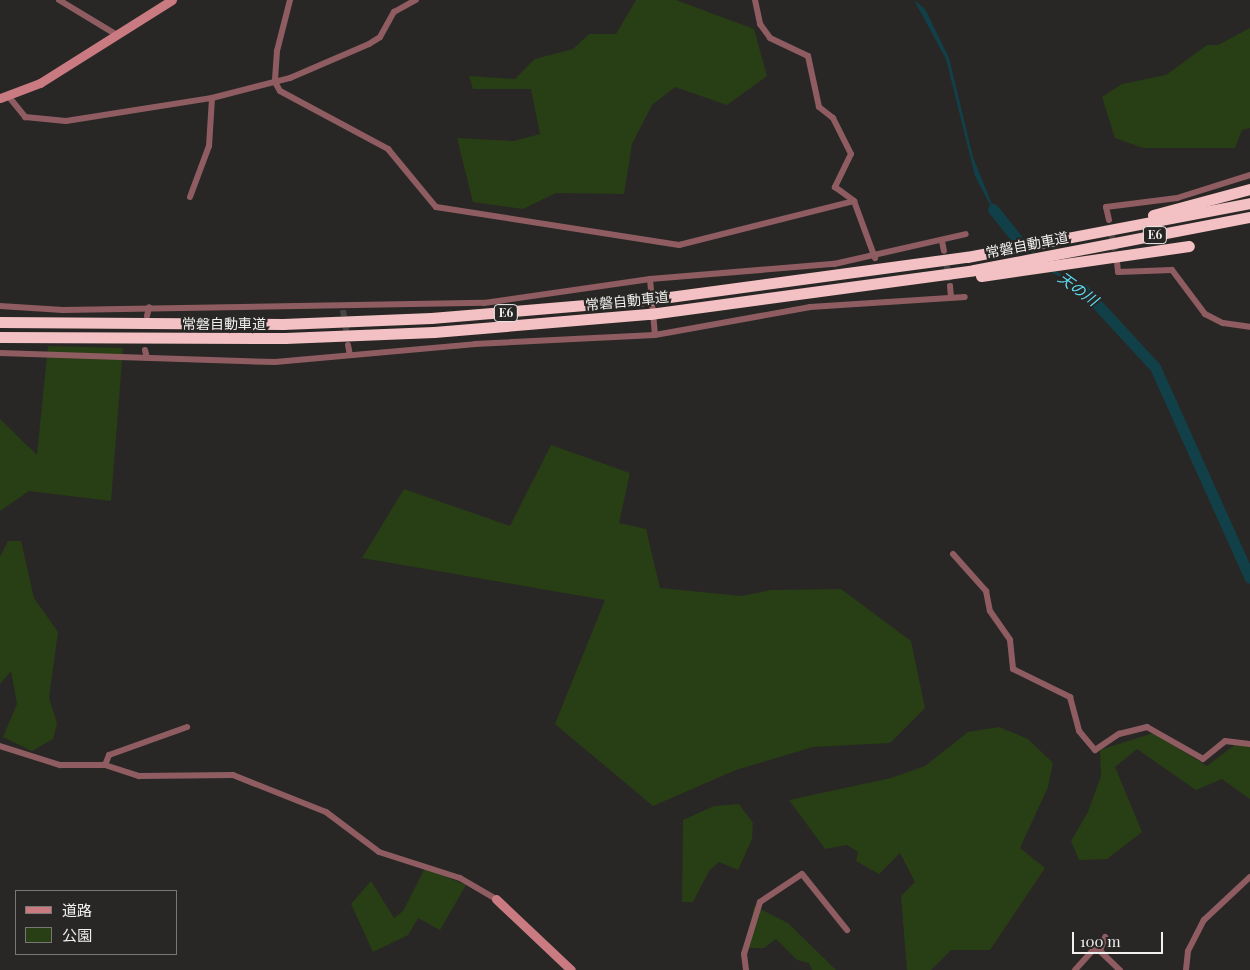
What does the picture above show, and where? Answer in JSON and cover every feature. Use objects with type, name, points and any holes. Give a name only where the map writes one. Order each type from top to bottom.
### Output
[{"type":"highway","points":[[1112,224],[1250,189]]},
{"type":"highway","name":"常磐自動車道","points":[[0,322],[264,324],[431,318],[741,289],[1008,249],[1050,241],[1112,224],[1250,203]]},
{"type":"highway","name":"常磐自動車道","points":[[0,337],[275,338],[434,332],[650,314],[1024,265],[1250,217]]},
{"type":"highway","points":[[1064,258],[1189,246]]},
{"type":"street","points":[[59,0],[111,27],[117,35]]},
{"type":"street","points":[[172,0],[117,35],[4,98],[25,117],[66,121],[212,98],[275,82],[369,44],[380,37],[394,12],[416,0]]},
{"type":"street","points":[[275,82],[277,51],[290,0]]},
{"type":"street","points":[[755,0],[760,24],[770,38],[808,56],[819,107],[833,118],[851,154],[835,186],[854,201],[874,258]]},
{"type":"street","points":[[275,82],[292,98],[388,149],[436,207],[679,245],[854,201]]},
{"type":"street","points":[[190,197],[209,146],[212,98]]},
{"type":"street","points":[[1112,224],[1106,208],[1177,198],[1250,175]]},
{"type":"street","points":[[0,306],[342,308],[484,303],[650,281],[874,258],[966,234]]},
{"type":"street","points":[[942,241],[944,251]]},
{"type":"street","points":[[1117,262],[1118,272],[1172,270],[1205,314],[1223,323],[1250,327]]},
{"type":"street","points":[[650,281],[655,333]]},
{"type":"street","points":[[950,286],[951,297]]},
{"type":"street","points":[[0,353],[236,362],[655,333],[810,307],[965,297]]},
{"type":"street","points":[[147,316],[149,307]]},
{"type":"street","points":[[348,344],[350,355]]},
{"type":"street","points":[[145,350],[147,358]]},
{"type":"street","points":[[953,554],[986,591],[990,611],[1010,640],[1012,669],[1070,697],[1079,731],[1095,750],[1119,734],[1147,726],[1202,759],[1225,741],[1250,744]]},
{"type":"street","points":[[105,765],[109,754],[187,727]]},
{"type":"street","points":[[0,746],[69,766],[105,765],[139,776],[233,776],[326,812],[379,852],[460,878],[496,899],[571,970]]},
{"type":"street","points":[[746,970],[744,954],[760,902],[802,874],[847,930]]},
{"type":"street","points":[[1186,970],[1188,951],[1204,920],[1250,877]]},
{"type":"street","points":[[1100,951],[1105,937]]},
{"type":"street","points":[[1076,970],[1089,952],[1100,951],[1120,970]]},
{"type":"green space","points":[[636,0],[676,0],[754,29],[767,76],[727,105],[675,87],[652,105],[632,144],[624,194],[556,193],[523,209],[473,202],[457,138],[514,141],[540,134],[531,89],[473,89],[469,76],[515,79],[535,59],[573,49],[589,34],[616,34]]},
{"type":"green space","points":[[1250,28],[1250,128],[1242,130],[1235,148],[1143,148],[1115,138],[1102,97],[1122,84],[1166,75],[1207,45],[1218,45]]},
{"type":"green space","points":[[48,346],[123,348],[111,501],[29,491],[0,511],[0,419],[37,455]]},
{"type":"green space","points":[[551,445],[630,473],[619,523],[646,529],[660,588],[742,596],[771,590],[841,589],[911,641],[925,708],[890,743],[813,747],[736,770],[653,806],[555,724],[605,600],[362,558],[404,489],[510,526]]},
{"type":"green space","points":[[8,541],[21,541],[34,598],[58,632],[49,698],[57,723],[53,739],[32,751],[3,737],[17,704],[11,671],[0,684],[0,557]]},
{"type":"green space","points":[[999,727],[1028,739],[1053,763],[1048,787],[1020,848],[1045,868],[990,950],[951,950],[931,970],[907,970],[901,896],[915,882],[900,853],[879,874],[856,861],[858,852],[847,845],[825,849],[789,800],[891,778],[925,766],[968,732]]},
{"type":"green space","points":[[1153,733],[1207,766],[1236,744],[1250,747],[1250,799],[1222,779],[1196,790],[1137,749],[1115,767],[1142,832],[1107,859],[1079,860],[1071,841],[1088,812],[1101,776],[1100,750]]},
{"type":"green space","points":[[739,804],[753,823],[752,839],[738,870],[719,862],[709,871],[693,902],[682,902],[683,820],[714,806]]},
{"type":"green space","points":[[425,868],[466,885],[440,930],[418,918],[408,935],[373,952],[351,904],[371,881],[394,918],[403,911]]},
{"type":"green space","points":[[754,906],[788,923],[836,970],[812,970],[809,963],[797,960],[776,939],[764,948],[746,948]]},
{"type":"water","points":[[914,0],[925,9],[949,58],[973,157],[999,222],[975,176],[946,59]]},
{"type":"water","points":[[1011,232],[1053,269],[1096,297],[1051,272]]},
{"type":"waterway","name":"天の川","points":[[993,209],[1020,243]]},
{"type":"waterway","name":"天の川","points":[[1083,289],[1155,367],[1250,578]]},
{"type":"tunnel","points":[[1110,227],[1116,258]]},
{"type":"tunnel","points":[[945,257],[950,286]]},
{"type":"tunnel","points":[[343,310],[347,336]]}]
